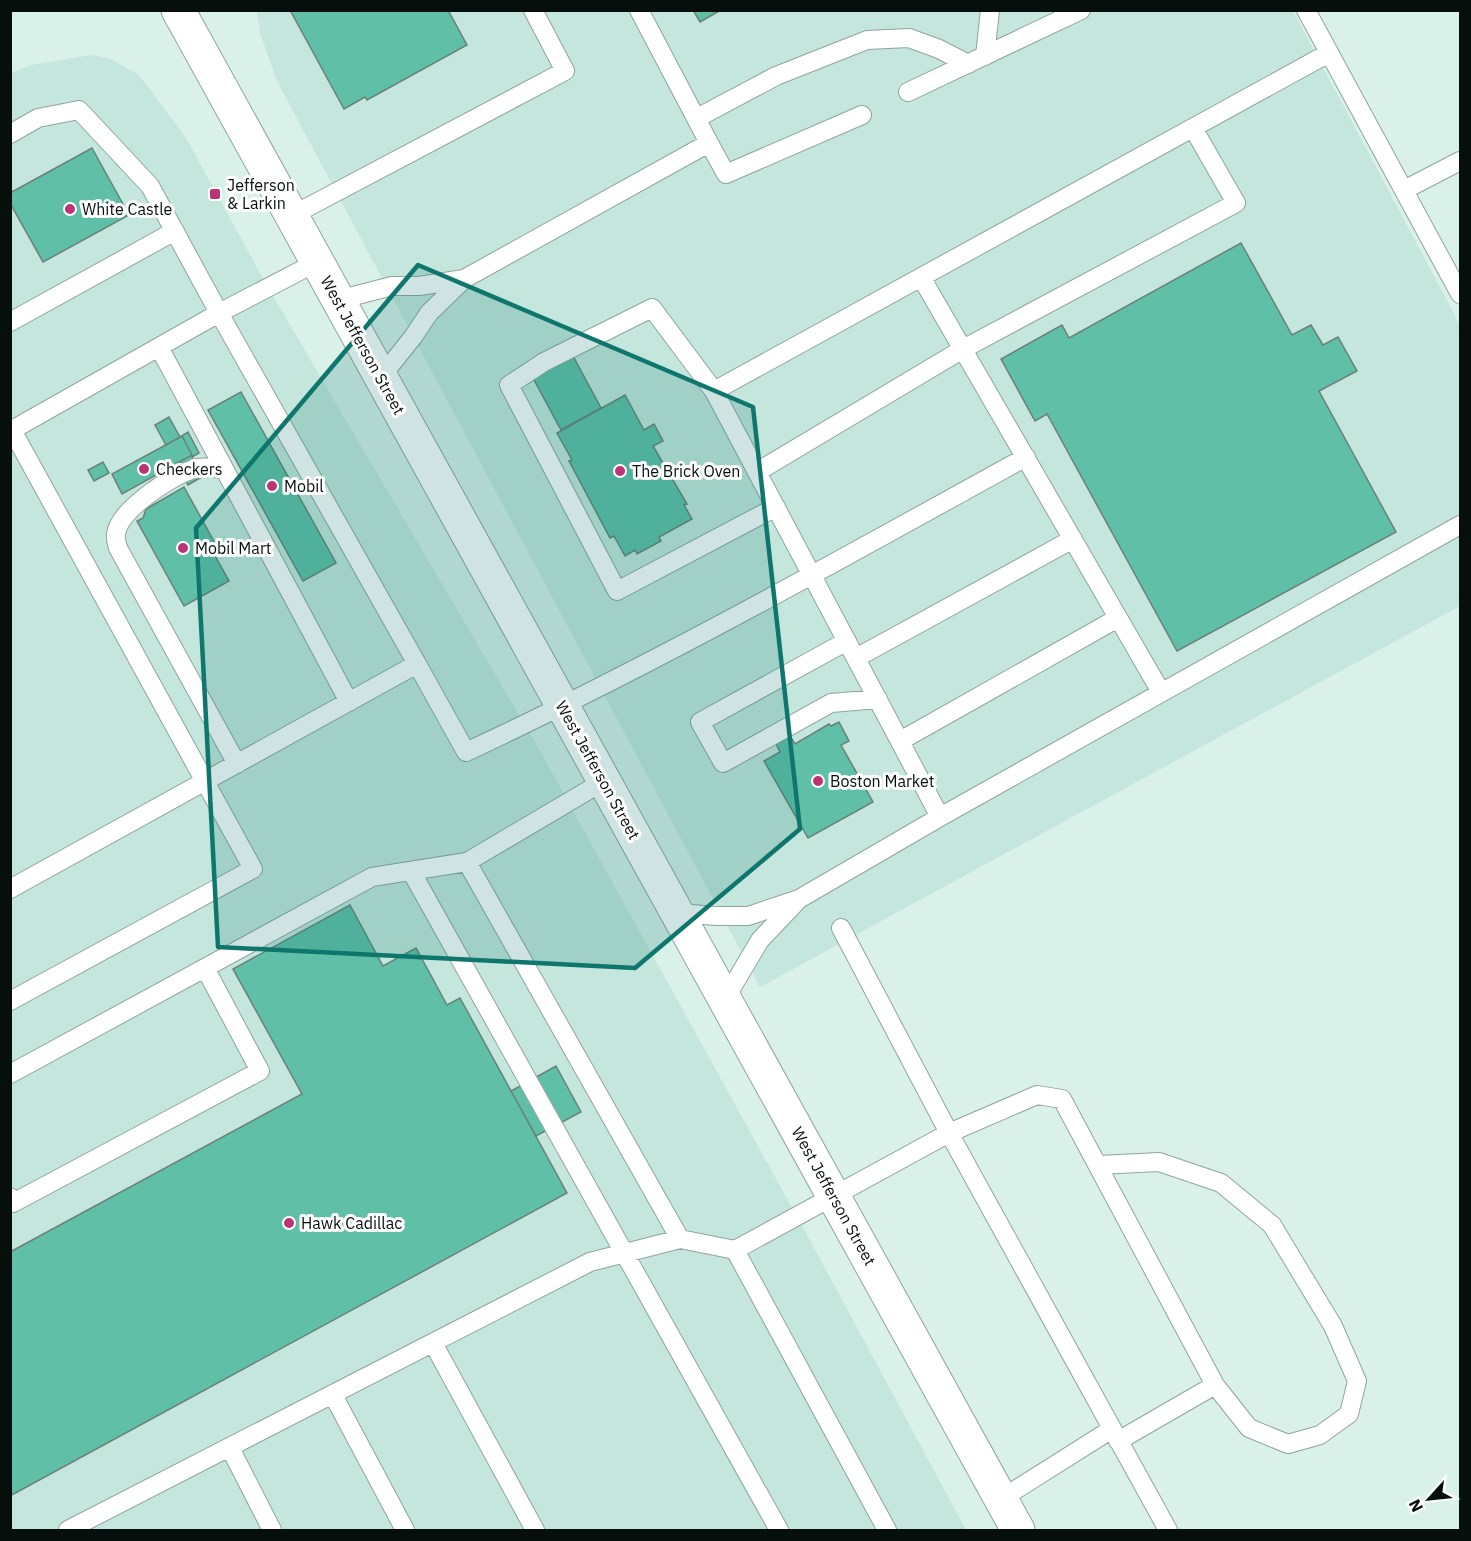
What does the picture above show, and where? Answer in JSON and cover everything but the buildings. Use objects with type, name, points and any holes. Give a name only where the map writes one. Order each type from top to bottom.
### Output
[{"type":"main road","name":"West Jefferson Street","points":[[178,10],[1018,1530]]},
{"type":"lane","points":[[291,216],[565,71],[533,10]]},
{"type":"lane","points":[[639,10],[726,174],[862,115]]},
{"type":"lane","points":[[985,56],[990,10]]},
{"type":"lane","points":[[908,92],[1081,10]]},
{"type":"lane","points":[[1306,10],[1461,294]]},
{"type":"lane","points":[[697,118],[776,76],[867,40],[909,38],[939,49],[968,64]]},
{"type":"lane","points":[[714,391],[1329,53]]},
{"type":"lane","points":[[10,134],[38,118],[79,110],[150,186],[466,752],[563,707],[812,575],[1026,457]]},
{"type":"lane","points":[[757,472],[963,349],[1236,203],[1193,128]]},
{"type":"lane","points":[[381,377],[429,313],[464,279],[709,143]]},
{"type":"lane","points":[[1404,190],[1461,161]]},
{"type":"lane","points":[[10,322],[175,231]]},
{"type":"lane","points":[[10,1001],[253,869],[11,430],[219,313],[318,262]]},
{"type":"lane","points":[[921,277],[1161,692]]},
{"type":"lane","points":[[338,300],[392,286],[418,286],[464,279]]},
{"type":"lane","points":[[776,507],[617,591],[509,385],[544,362],[652,308],[714,391],[776,507],[878,699],[940,817]]},
{"type":"lane","points":[[159,347],[349,702]]},
{"type":"lane","points":[[224,468],[208,467],[191,470],[144,496],[119,524],[115,535],[118,548],[237,764]]},
{"type":"lane","points":[[677,913],[748,916],[799,899],[1161,692],[1461,525]]},
{"type":"lane","points":[[856,658],[1073,539]]},
{"type":"lane","points":[[900,741],[1118,618]]},
{"type":"lane","points":[[847,641],[700,722],[723,763],[831,703],[878,699]]},
{"type":"lane","points":[[10,889],[417,664]]},
{"type":"lane","points":[[10,1074],[372,877],[467,862],[604,781]]},
{"type":"lane","points":[[467,862],[680,1239]]},
{"type":"lane","points":[[411,871],[779,1530]]},
{"type":"lane","points":[[725,999],[760,940],[799,899]]},
{"type":"lane","points":[[841,928],[949,1133],[1168,1530]]},
{"type":"lane","points":[[10,1197],[14,1203],[260,1071],[205,968]]},
{"type":"lane","points":[[68,1530],[590,1262],[680,1239],[735,1250],[949,1133],[1037,1095],[1062,1099],[1215,1385],[1249,1428],[1288,1444],[1320,1435],[1348,1414],[1357,1381],[1333,1326],[1272,1225],[1221,1184],[1159,1162],[1099,1165]]},
{"type":"lane","points":[[735,1250],[887,1530]]},
{"type":"lane","points":[[433,1343],[535,1530]]},
{"type":"lane","points":[[1001,1499],[1115,1435],[1215,1385]]},
{"type":"lane","points":[[333,1395],[405,1530]]},
{"type":"lane","points":[[230,1448],[272,1530]]},
{"type":"highlighted area","points":[[418,265],[753,407],[800,829],[635,968],[218,947],[196,528]]},
{"type":"shaded area","points":[[257,11],[1293,11],[1460,325],[1460,606],[760,987],[277,81],[260,33]]},
{"type":"shaded area","points":[[91,55],[111,59],[139,75],[186,138],[266,284],[540,751],[812,1244],[966,1530],[11,1530],[11,73],[31,65]]},
{"type":"place","name":"Jefferson & Larkin","points":[[215,194]]},
{"type":"place","name":"White Castle","points":[[70,209]]},
{"type":"place","name":"Checkers","points":[[144,469]]},
{"type":"place","name":"The Brick Oven","points":[[620,471]]},
{"type":"place","name":"Mobil","points":[[272,486]]},
{"type":"place","name":"Mobil Mart","points":[[183,548]]},
{"type":"place","name":"Boston Market","points":[[818,781]]},
{"type":"place","name":"Hawk Cadillac","points":[[289,1223]]}]
